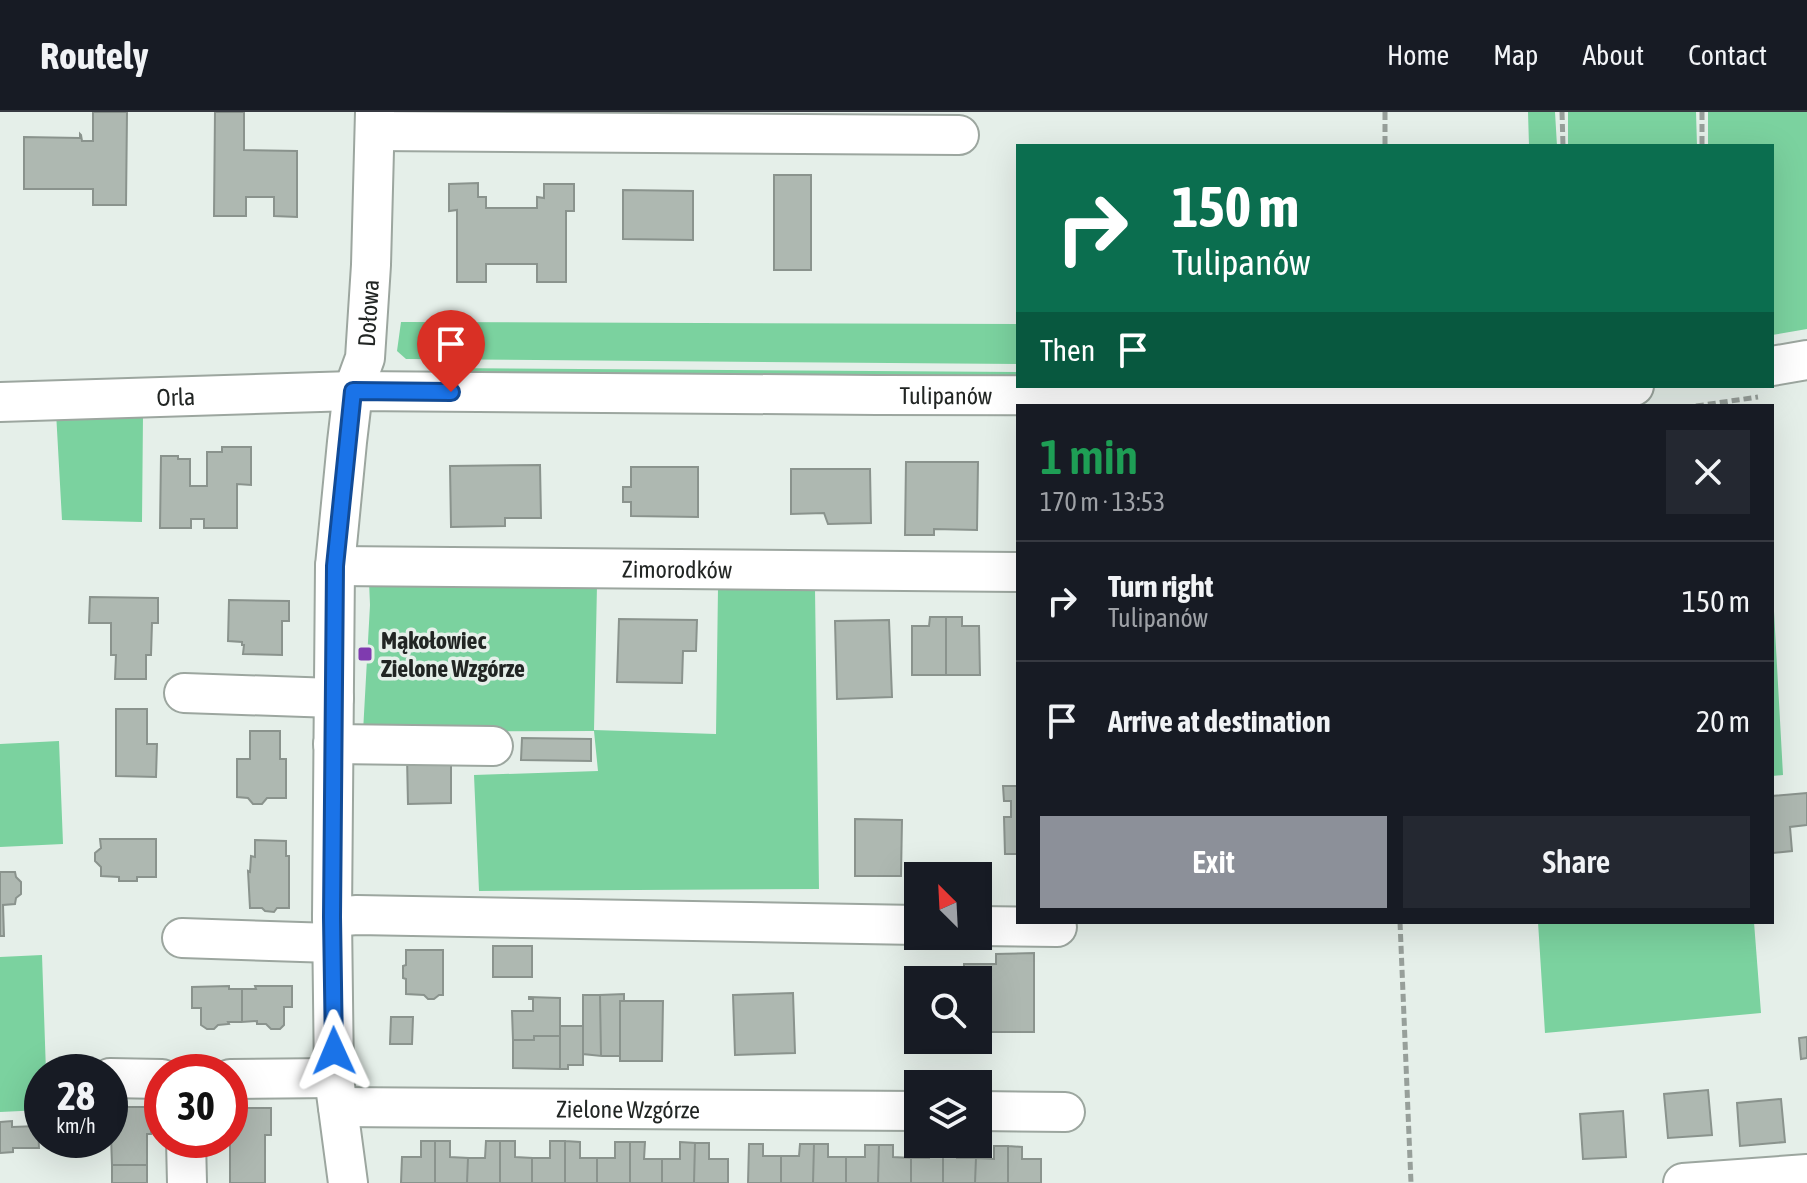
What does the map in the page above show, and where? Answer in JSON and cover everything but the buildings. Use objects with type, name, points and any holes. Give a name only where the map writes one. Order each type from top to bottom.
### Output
[{"type":"street","points":[[375,121],[959,135]]},
{"type":"street","name":"Dołowa","points":[[348,1183],[336,1092],[332,930],[335,566],[353,391],[365,358],[375,121]]},
{"type":"street","points":[[1774,378],[1807,360]]},
{"type":"street","name":"Tulipanów","points":[[353,391],[1359,397],[1590,388]]},
{"type":"street","name":"Orla","points":[[0,402],[353,391]]},
{"type":"street","name":"Zimorodków","points":[[335,566],[1016,572]]},
{"type":"street","points":[[184,693],[334,698]]},
{"type":"street","points":[[333,744],[493,746]]},
{"type":"street","points":[[182,938],[332,930],[388,916],[904,925]]},
{"type":"street","points":[[992,926],[1057,927]]},
{"type":"street","name":"Zielone Wzgórze","points":[[248,1081],[336,1092],[904,1111]]},
{"type":"street","points":[[992,1111],[1065,1112]]},
{"type":"street","points":[[186,1158],[187,1183]]},
{"type":"street","points":[[1683,1183],[1807,1174]]},
{"type":"path","points":[[1385,112],[1385,144]]},
{"type":"path","points":[[1562,112],[1563,144]]},
{"type":"path","points":[[1702,112],[1702,144]]},
{"type":"path","points":[[1702,404],[1749,388]]},
{"type":"path","points":[[1400,924],[1411,1183]]},
{"type":"green space","points":[[1528,112],[1555,112],[1557,144],[1529,144]]},
{"type":"green space","points":[[1568,112],[1696,112],[1697,144],[1568,144]]},
{"type":"green space","points":[[1708,112],[1807,112],[1807,329],[1774,335],[1774,144],[1708,144]]},
{"type":"green space","points":[[401,322],[1016,324],[1016,364],[406,359],[397,351]]},
{"type":"green space","points":[[444,368],[1016,372],[1016,380],[433,376]]},
{"type":"green space","points":[[56,412],[143,415],[142,522],[62,520]]},
{"type":"green space","points":[[369,581],[597,585],[594,730],[716,734],[718,588],[815,589],[819,889],[479,891],[474,775],[598,771],[594,731],[363,732]]},
{"type":"green space","points":[[1774,611],[1783,775],[1774,776]]},
{"type":"green space","points":[[59,741],[63,844],[0,847],[0,744]]},
{"type":"green space","points":[[1538,924],[1754,924],[1761,1013],[1545,1033]]},
{"type":"green space","points":[[42,955],[45,1054],[24,1054],[24,1111],[0,1112],[0,957]]},
{"type":"place","name":"Mąkołowiec Zielone Wzgórze","points":[[365,654]]},
{"type":"route","points":[[334,1051],[335,566],[353,391],[451,392]]}]
